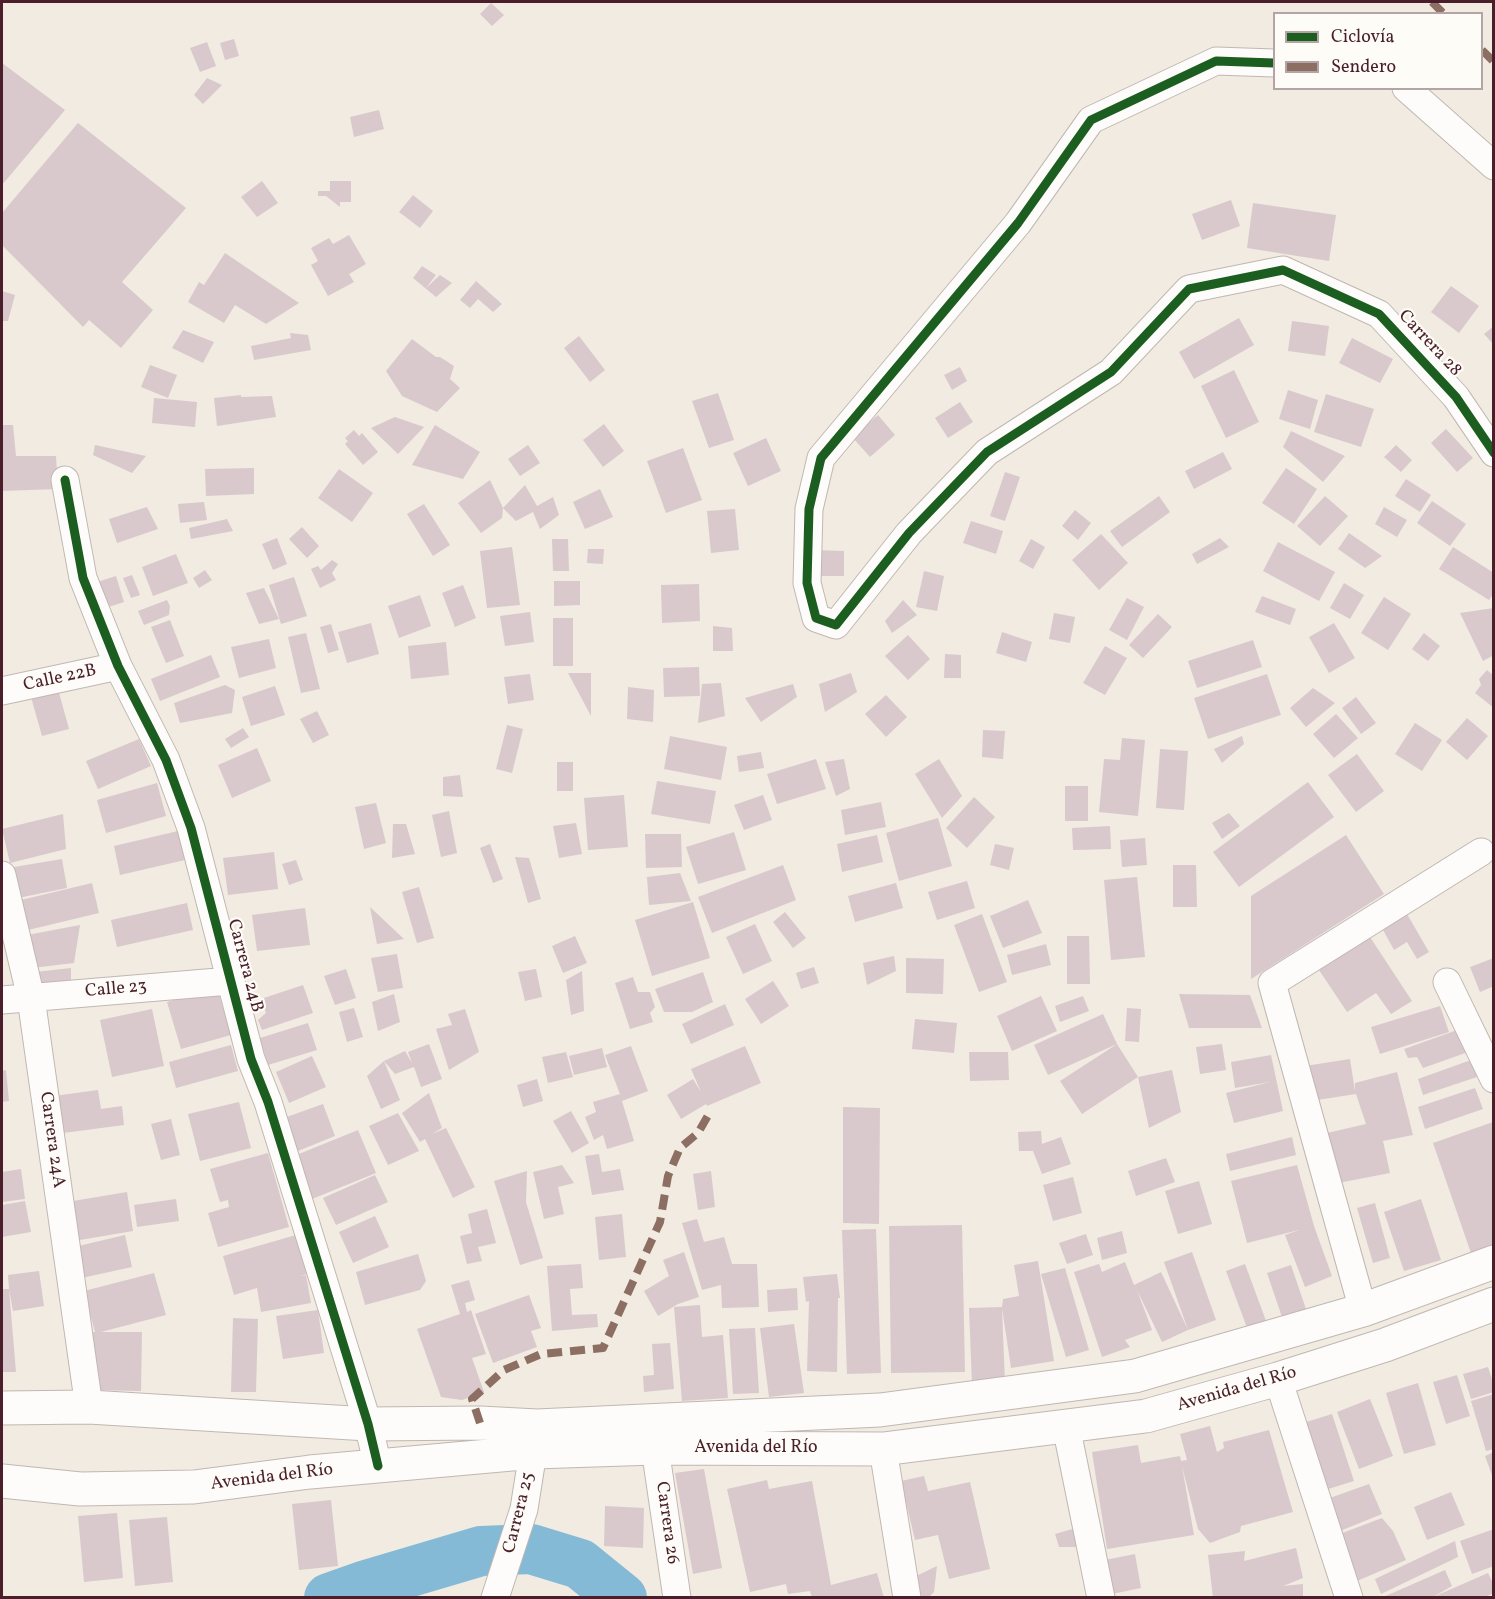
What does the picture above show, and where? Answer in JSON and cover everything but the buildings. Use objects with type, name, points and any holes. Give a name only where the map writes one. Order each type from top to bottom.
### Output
[{"type":"main road","name":"Avenida del Río","points":[[2,1481],[80,1489],[194,1487],[378,1466],[536,1439],[880,1410],[1123,1378],[1363,1310],[1494,1262]]},
{"type":"main road","name":"Avenida del Río","points":[[2,1408],[89,1407],[368,1424],[480,1423],[536,1439],[655,1448],[883,1449],[1146,1416],[1278,1379],[1385,1345],[1494,1304]]},
{"type":"street","name":"Carrera 28","points":[[1273,63],[1216,61],[1091,120],[1018,223],[821,458],[809,510],[807,583],[816,618],[837,625],[909,534],[987,453],[1111,372],[1189,289],[1283,270],[1378,314],[1456,397],[1494,453]]},
{"type":"street","points":[[1408,90],[1494,166]]},
{"type":"street","name":"Carrera 24B","points":[[65,480],[83,578],[118,666],[166,760],[187,818],[251,1059],[268,1102],[368,1424],[378,1466]]},
{"type":"street","name":"Calle 22B","points":[[2,691],[118,666]]},
{"type":"street","points":[[1363,1310],[1272,983],[1481,852]]},
{"type":"street","name":"Carrera 24A","points":[[2,875],[31,998],[89,1407]]},
{"type":"street","name":"Calle 23","points":[[2,1000],[230,981]]},
{"type":"street","points":[[1447,982],[1494,1078]]},
{"type":"street","points":[[1278,1379],[1349,1598]]},
{"type":"street","points":[[1066,1426],[1101,1598]]},
{"type":"street","name":"Carrera 25","points":[[498,1589],[524,1509],[536,1439]]},
{"type":"street","name":"Carrera 26","points":[[655,1448],[676,1598]]},
{"type":"street","points":[[883,1449],[906,1598]]},
{"type":"waterway","points":[[329,1598],[481,1551],[531,1549],[580,1564],[622,1598]]},
{"type":"marked path","points":[[1432,2],[1442,12]]},
{"type":"marked path","points":[[1483,51],[1494,62]]},
{"type":"marked path","points":[[480,1423],[472,1399],[504,1370],[541,1354],[603,1348],[660,1222],[668,1176],[680,1148],[698,1133],[710,1112]]},
{"type":"cycle path","points":[[1273,63],[1216,61],[1091,120],[1018,223],[821,458],[809,509],[807,583],[816,618],[836,625],[909,533],[987,452],[1111,372],[1189,289],[1283,270],[1379,314],[1456,397],[1494,453]]},
{"type":"cycle path","points":[[65,480],[83,578],[118,666],[166,760],[191,828],[251,1059],[268,1102],[368,1424],[378,1466]]}]
